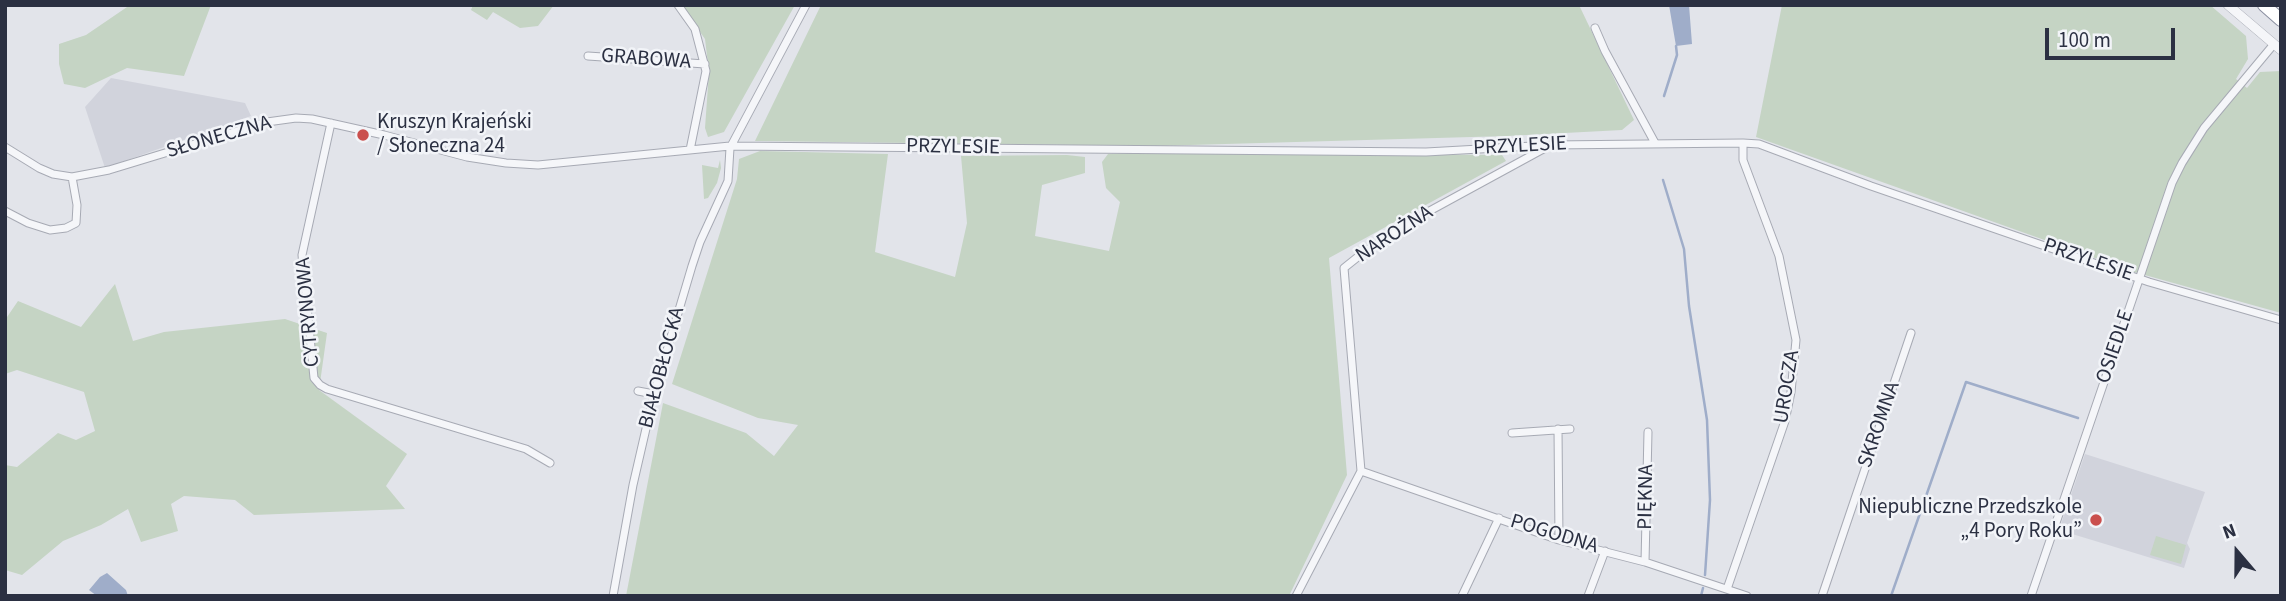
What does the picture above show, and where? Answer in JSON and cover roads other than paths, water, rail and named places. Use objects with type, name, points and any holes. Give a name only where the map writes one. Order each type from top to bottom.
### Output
[{"type":"highway","points":[[2263,5],[2281,20]]},
{"type":"street","points":[[678,5],[695,29],[706,71],[690,150]]},
{"type":"street","points":[[730,146],[806,5]]},
{"type":"street","points":[[2228,5],[2278,47]]},
{"type":"street","points":[[1595,28],[1655,143]]},
{"type":"street","name":"OSIEDLE","points":[[2031,596],[2172,183],[2203,128],[2278,47]]},
{"type":"street","name":"GRABOWA","points":[[588,56],[705,64]]},
{"type":"street","name":"SŁONECZNA","points":[[5,147],[39,168],[53,174],[72,177],[109,170],[267,122],[296,118],[331,123],[467,156],[523,165],[554,165],[730,146]]},
{"type":"street","name":"CYTRYNOWA","points":[[331,123],[302,254],[314,378],[327,389],[526,449],[550,463]]},
{"type":"street","name":"UROCZA","points":[[1727,589],[1785,421],[1796,340],[1779,256],[1743,160],[1743,143]]},
{"type":"street","name":"PRZYLESIE","points":[[730,146],[1426,152],[1551,145],[1759,144],[2139,279],[2281,320]]},
{"type":"street","name":"NAROŻNA","points":[[1361,471],[1344,268],[1424,214],[1551,145]]},
{"type":"street","name":"BIAŁOBŁOCKA","points":[[613,596],[633,485],[654,394],[700,242],[728,181],[730,146]]},
{"type":"street","points":[[5,211],[28,223],[50,230],[66,228],[76,223],[77,205],[72,177]]},
{"type":"street","name":"SKROMNA","points":[[1822,596],[1911,333]]},
{"type":"street","points":[[638,391],[654,394]]},
{"type":"street","points":[[1558,429],[1559,540]]},
{"type":"street","points":[[1513,433],[1570,429]]},
{"type":"street","name":"PIĘKNA","points":[[1645,562],[1648,432]]},
{"type":"street","points":[[1296,596],[1361,471]]},
{"type":"street","name":"POGODNA","points":[[1361,471],[1559,540],[1645,562],[1747,596]]},
{"type":"street","points":[[1462,596],[1499,518]]},
{"type":"street","points":[[1588,596],[1605,551]]},
{"type":"water","points":[[1669,5],[1689,5],[1692,44],[1676,46]]},
{"type":"water","points":[[107,573],[126,590],[128,596],[97,596],[89,590]]},
{"type":"waterway","points":[[1664,96],[1677,55],[1676,46]]},
{"type":"waterway","points":[[1663,180],[1684,249],[1689,306],[1707,420],[1710,500],[1705,575]]},
{"type":"waterway","points":[[1891,596],[1966,382],[2078,418]]},
{"type":"waterway","points":[[1701,596],[1703,588]]},
{"type":"place","name":"Kruszyn Krajeński / Słoneczna 24","points":[[363,135]]},
{"type":"place","name":"Niepubliczne Przedszkole „4 Pory Roku”","points":[[2096,520]]}]
